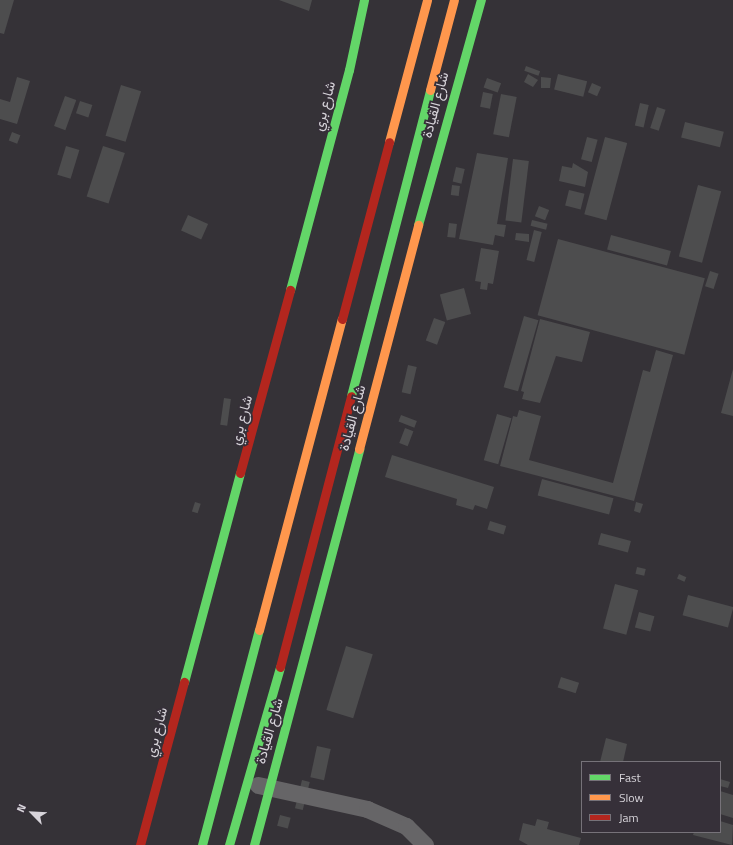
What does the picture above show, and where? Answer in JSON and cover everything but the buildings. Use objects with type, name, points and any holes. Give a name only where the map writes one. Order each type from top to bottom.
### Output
[{"type":"main road","name":"شارع بري","points":[[140,845],[347,77],[364,0]]},
{"type":"main road","points":[[202,845],[427,0]]},
{"type":"main road","name":"شارع القيادة","points":[[229,845],[246,783],[266,721],[454,0]]},
{"type":"main road","name":"شارع القيادة","points":[[254,845],[455,84],[481,0]]},
{"type":"street","points":[[246,783],[367,809],[406,826],[425,845]]},
{"type":"traffic: fast","points":[[290,290],[349,70],[364,0]]},
{"type":"traffic: fast","points":[[418,225],[481,0]]},
{"type":"traffic: fast","points":[[351,396],[430,90]]},
{"type":"traffic: fast","points":[[254,845],[359,449]]},
{"type":"traffic: fast","points":[[184,682],[240,473]]},
{"type":"traffic: fast","points":[[202,845],[259,630]]},
{"type":"traffic: fast","points":[[229,845],[280,667]]},
{"type":"traffic: slow","points":[[389,142],[427,0]]},
{"type":"traffic: slow","points":[[430,90],[454,0]]},
{"type":"traffic: slow","points":[[359,449],[418,225]]},
{"type":"traffic: slow","points":[[259,630],[342,319]]},
{"type":"traffic: jam","points":[[342,319],[389,142]]},
{"type":"traffic: jam","points":[[240,473],[290,290]]},
{"type":"traffic: jam","points":[[280,667],[351,396]]},
{"type":"traffic: jam","points":[[140,845],[184,682]]}]
